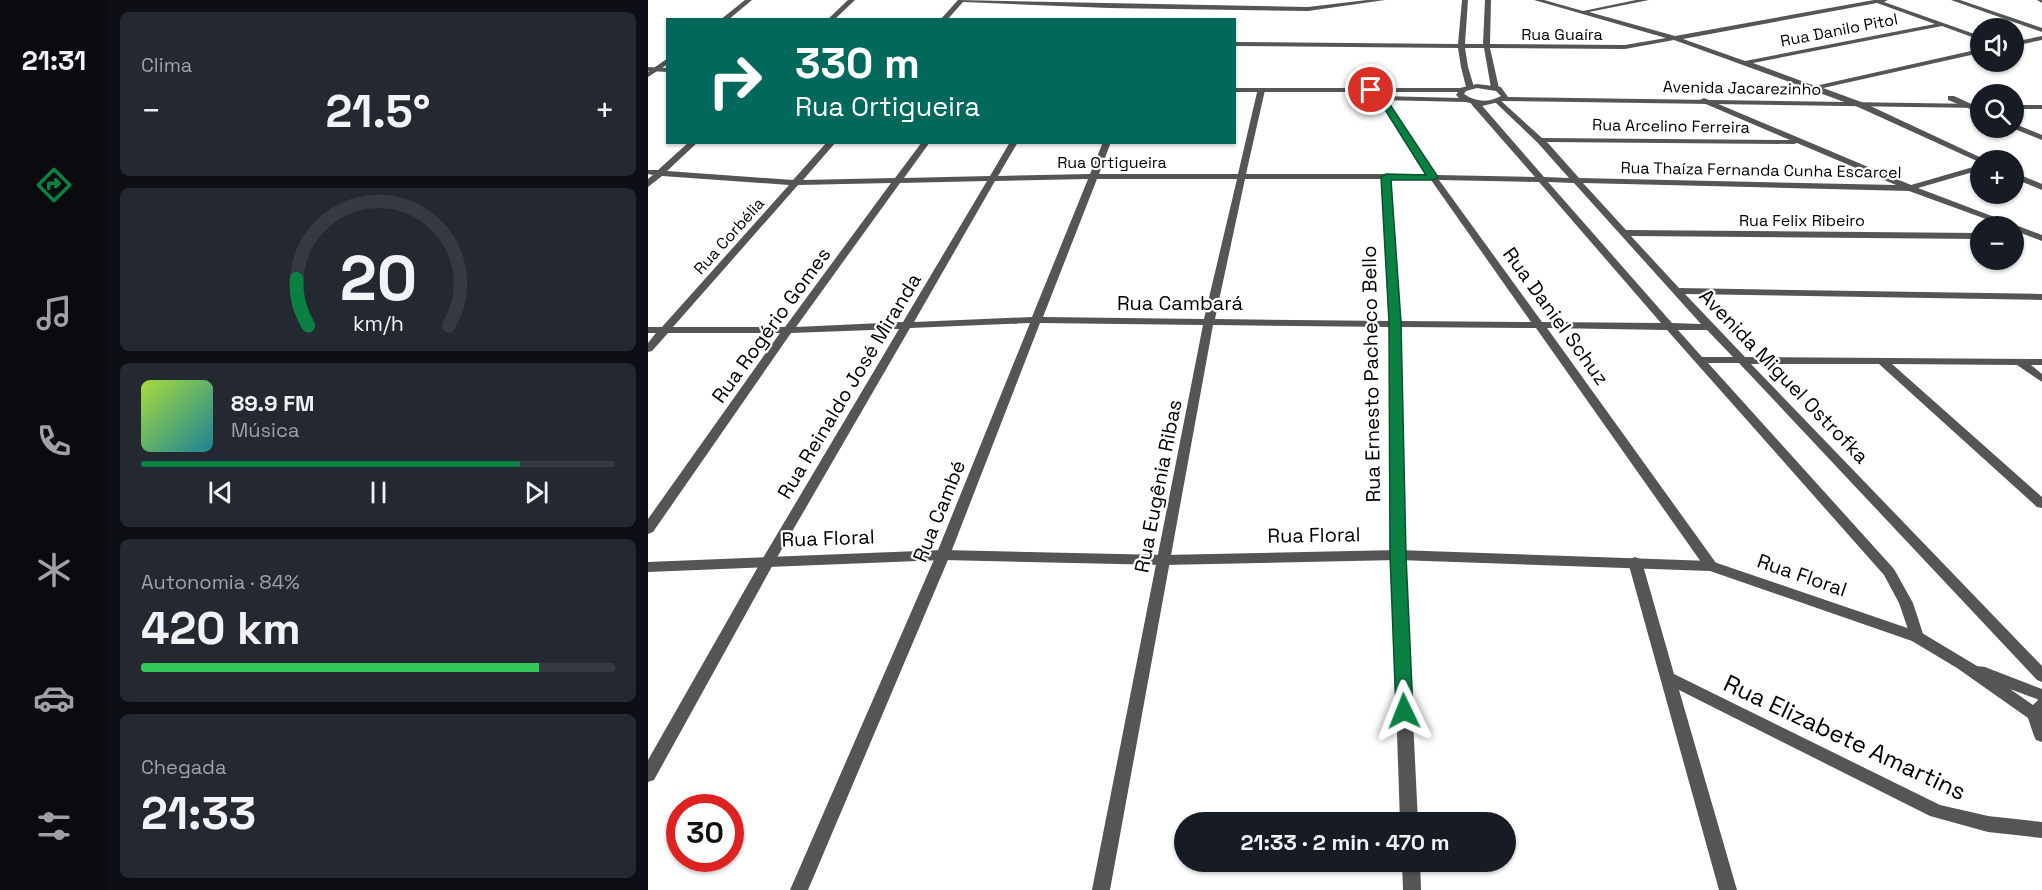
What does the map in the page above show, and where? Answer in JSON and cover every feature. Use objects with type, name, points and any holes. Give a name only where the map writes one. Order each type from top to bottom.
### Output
[{"type":"street","points":[[726,18],[749,0]]},
{"type":"street","points":[[832,18],[852,0]]},
{"type":"street","points":[[946,18],[962,0],[1164,7],[1326,8],[1382,0]]},
{"type":"street","points":[[1321,0],[1326,8]]},
{"type":"street","points":[[1465,0],[1462,47],[1466,88],[1460,95],[1465,100]]},
{"type":"street","points":[[1338,90],[1382,99],[1465,100],[1475,103],[1502,97],[1491,77],[1485,24],[1488,0]]},
{"type":"street","points":[[1538,0],[1678,39],[1838,96],[1970,155]]},
{"type":"street","points":[[1581,12],[1646,0]]},
{"type":"street","name":"Rua Guaíra","points":[[1236,44],[1608,48],[1678,39],[1885,0]]},
{"type":"street","points":[[1954,0],[2042,30]]},
{"type":"street","points":[[1874,1],[1970,35]]},
{"type":"street","name":"Rua Danilo Pitol","points":[[1744,63],[1940,25]]},
{"type":"street","points":[[2024,42],[2042,38]]},
{"type":"street","points":[[1815,88],[1970,53]]},
{"type":"street","points":[[648,75],[652,69],[666,61]]},
{"type":"street","points":[[1236,90],[1495,88]]},
{"type":"street","name":"Rua Eugênia Ribas","points":[[1101,890],[1209,321],[1261,90]]},
{"type":"street","name":"Rua Daniel Schuz","points":[[1371,90],[1382,99],[1433,177],[1711,566]]},
{"type":"street","name":"Avenida Jacarezinho","points":[[1502,97],[1838,96],[1970,99]]},
{"type":"street","name":"Avenida Jacarezinho","points":[[1502,97],[1967,106]]},
{"type":"street","name":"Avenida Miguel Ostrofka","points":[[1502,97],[1676,291],[2042,676]]},
{"type":"street","points":[[1951,98],[1970,107]]},
{"type":"street","points":[[2024,99],[2042,100]]},
{"type":"street","points":[[1704,100],[1910,188],[1983,216]]},
{"type":"street","points":[[1475,103],[1669,326],[1889,572],[1913,615],[1917,637]]},
{"type":"street","points":[[2024,107],[2042,107]]},
{"type":"street","points":[[2024,130],[2042,138]]},
{"type":"street","name":"Rua Arcelino Ferreira","points":[[1540,140],[1801,142]]},
{"type":"street","points":[[648,184],[692,144]]},
{"type":"street","name":"Rua Corbélia","points":[[648,349],[830,144]]},
{"type":"street","name":"Rua Rogério Gomes","points":[[648,529],[788,330],[925,144]]},
{"type":"street","name":"Rua Reinaldo José Miranda","points":[[648,775],[768,561],[1013,144]]},
{"type":"street","name":"Rua Cambé","points":[[799,890],[943,555],[1106,144]]},
{"type":"street","name":"Rua Thaíza Fernanda Cunha Escarcel","points":[[1575,181],[1910,188],[1970,170]]},
{"type":"street","name":"Rua Ortigueira","points":[[648,172],[796,183],[1092,176],[1433,177],[1575,181]]},
{"type":"street","name":"Rua Ernesto Pacheco Bello","points":[[1386,177],[1395,322],[1398,555],[1409,812]]},
{"type":"street","points":[[2024,180],[2042,187]]},
{"type":"street","points":[[2024,232],[2041,238]]},
{"type":"street","name":"Rua Felix Ribeiro","points":[[1625,233],[1970,236]]},
{"type":"street","points":[[2024,237],[2041,238]]},
{"type":"street","points":[[1676,291],[2042,297]]},
{"type":"street","name":"Rua Cambará","points":[[648,330],[663,332],[788,330],[1035,320],[1712,327]]},
{"type":"street","points":[[1700,360],[2042,362]]},
{"type":"street","points":[[1882,361],[2042,504]]},
{"type":"street","points":[[2020,362],[2042,379]]},
{"type":"street","name":"Rua Floral","points":[[648,567],[943,555],[1164,560],[1398,555],[1711,566],[1917,637],[2039,710]]},
{"type":"street","points":[[1635,562],[1728,890]]},
{"type":"street","name":"Rua Floral","points":[[1962,664],[2042,695]]},
{"type":"street","name":"Rua Elizabete Amartins","points":[[1668,678],[1936,811],[1973,822],[2009,829],[2042,830]]},
{"type":"street","points":[[2039,710],[2037,725],[2042,735]]},
{"type":"street","points":[[1411,872],[1412,890]]},
{"type":"route","points":[[1371,90],[1382,99],[1433,177],[1386,177],[1395,322],[1398,555],[1404,711]]}]
